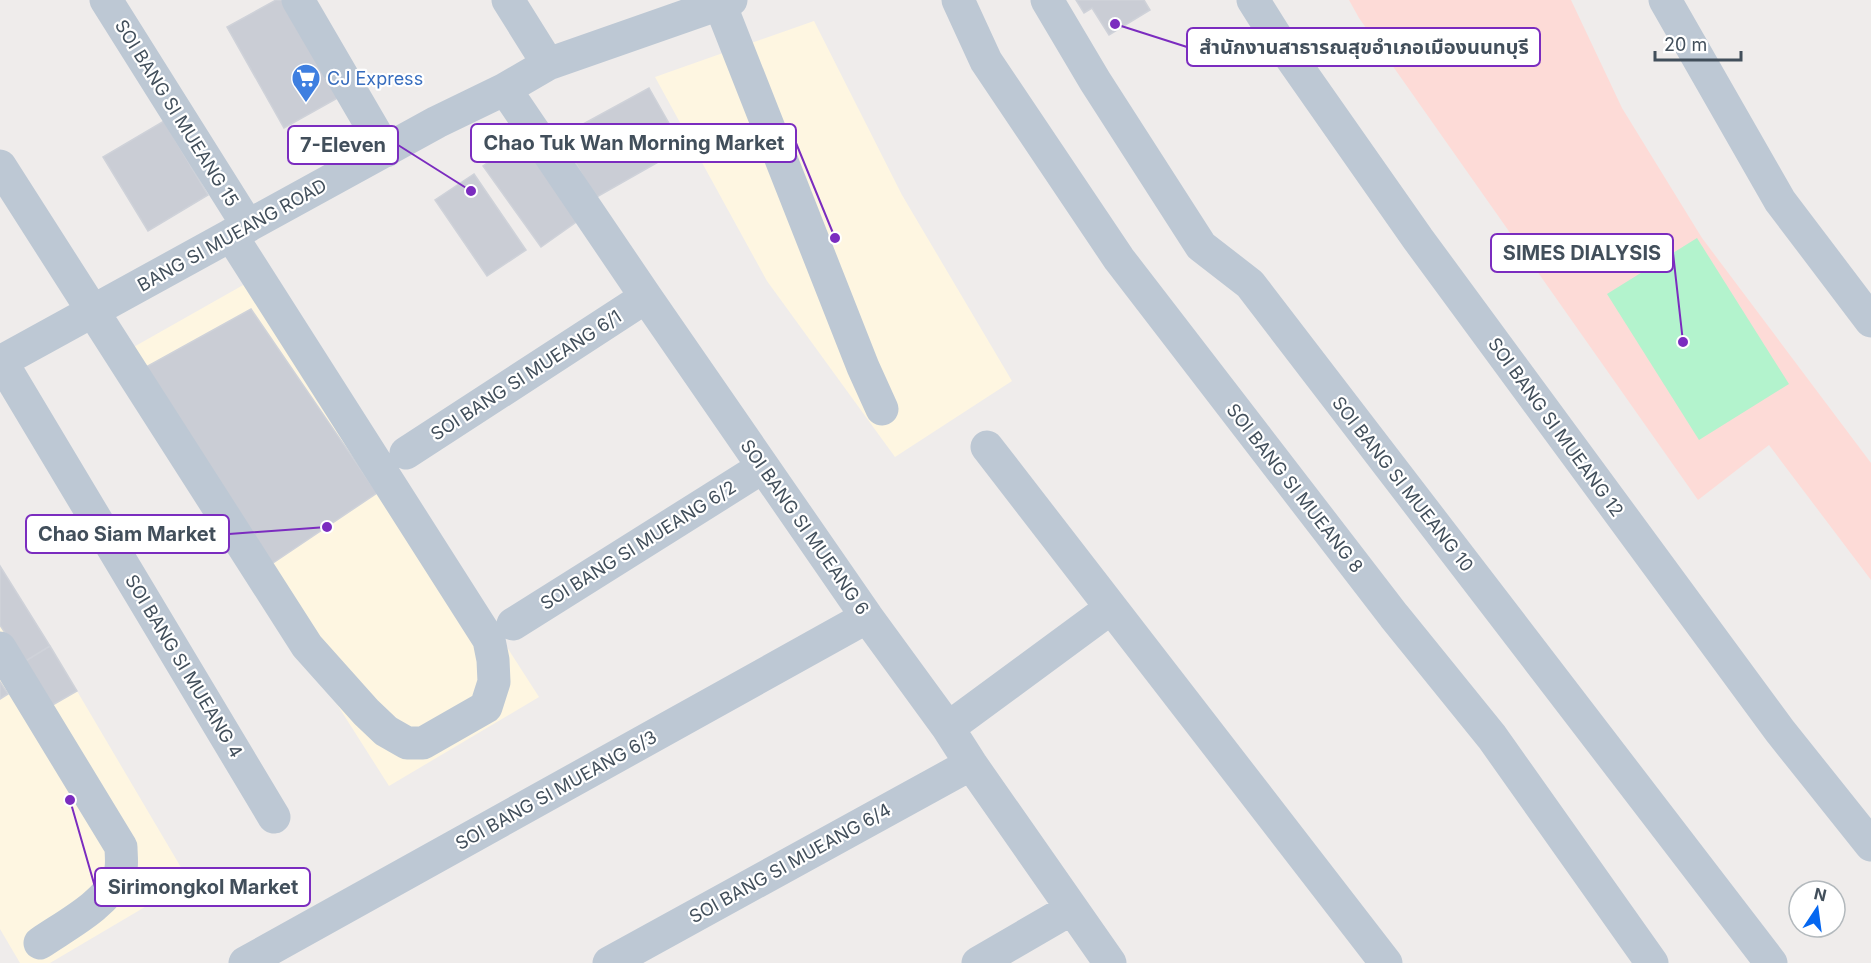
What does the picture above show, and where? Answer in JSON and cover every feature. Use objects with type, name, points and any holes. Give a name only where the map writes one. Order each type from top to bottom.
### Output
[{"type":"street","name":"SOI BANG SI MUEANG 15","points":[[0,165],[308,646],[366,712],[386,731],[407,743],[423,742],[486,707],[494,682],[489,640],[239,231],[106,0]]},
{"type":"street","points":[[298,0],[386,151]]},
{"type":"street","points":[[508,0],[548,64]]},
{"type":"street","name":"SOI BANG SI MUEANG 8","points":[[958,0],[986,62],[1119,259],[1394,616],[1492,737],[1652,963]]},
{"type":"street","name":"SOI BANG SI MUEANG 10","points":[[1047,0],[1095,81],[1201,246],[1250,284],[1771,963]]},
{"type":"street","name":"SOI BANG SI MUEANG 12","points":[[1253,0],[1418,239],[1780,731],[1871,845]]},
{"type":"street","points":[[1665,0],[1780,201],[1871,321]]},
{"type":"street","name":"BANG SI MUEANG ROAD","points":[[1,361],[548,64],[715,3]]},
{"type":"street","points":[[715,3],[882,409]]},
{"type":"street","name":"SOI BANG SI MUEANG 6","points":[[505,88],[867,617],[948,728],[1110,963]]},
{"type":"street","name":"SOI BANG SI MUEANG 6/1","points":[[406,453],[646,297]]},
{"type":"street","name":"SOI BANG SI MUEANG 4","points":[[1,361],[274,817]]},
{"type":"street","points":[[987,447],[1386,963]]},
{"type":"street","name":"SOI BANG SI MUEANG 6/2","points":[[513,624],[763,466]]},
{"type":"street","points":[[948,728],[1112,608]]},
{"type":"street","name":"SOI BANG SI MUEANG 6/3","points":[[245,963],[867,617]]},
{"type":"street","points":[[0,648],[121,847],[122,861],[119,874],[104,898],[40,943]]},
{"type":"street","name":"SOI BANG SI MUEANG 6/4","points":[[609,963],[971,764]]},
{"type":"street","points":[[978,963],[1071,909]]},
{"type":"shaded area","points":[[1349,0],[1571,0],[1622,108],[1702,238],[1871,463],[1871,580],[1769,445],[1698,500],[1359,18]]},
{"type":"shaded area","points":[[814,21],[902,195],[1012,381],[895,457],[767,281],[655,77]]},
{"type":"shaded area","points":[[266,272],[539,697],[389,786],[116,357]]},
{"type":"shaded area","points":[[0,566],[189,881],[50,963],[20,963],[0,929]]},
{"type":"green space","points":[[1697,238],[1789,384],[1699,440],[1607,294]]},
{"type":"building","points":[[276,0],[289,0],[343,95],[284,128],[227,27]]},
{"type":"building","points":[[1076,0],[1144,0],[1150,10],[1109,35],[1092,8],[1084,13]]},
{"type":"building","points":[[649,88],[683,148],[595,198],[561,136]]},
{"type":"building","points":[[164,121],[208,195],[148,231],[103,157]]},
{"type":"building","points":[[522,139],[579,220],[541,247],[483,166]]},
{"type":"building","points":[[474,174],[526,250],[487,276],[435,200]]},
{"type":"building","points":[[251,309],[377,493],[270,565],[146,367]]},
{"type":"building","points":[[0,566],[50,646],[24,662],[0,625]]},
{"type":"building","points":[[50,646],[77,691],[51,706],[24,662]]},
{"type":"building","points":[[0,682],[8,694],[0,699]]},
{"type":"place","name":"สำนักงานสาธารณสุขอำเภอเมืองนนทบุรี","points":[[1115,24]]},
{"type":"place","name":"CJ Express","points":[[306,104]]},
{"type":"place","name":"7-Eleven","points":[[471,191]]},
{"type":"place","name":"Chao Tuk Wan Morning Market","points":[[835,238]]},
{"type":"place","name":"SIMES DIALYSIS","points":[[1683,342]]},
{"type":"place","name":"Chao Siam Market","points":[[327,527]]},
{"type":"place","name":"Sirimongkol Market","points":[[70,800]]}]
